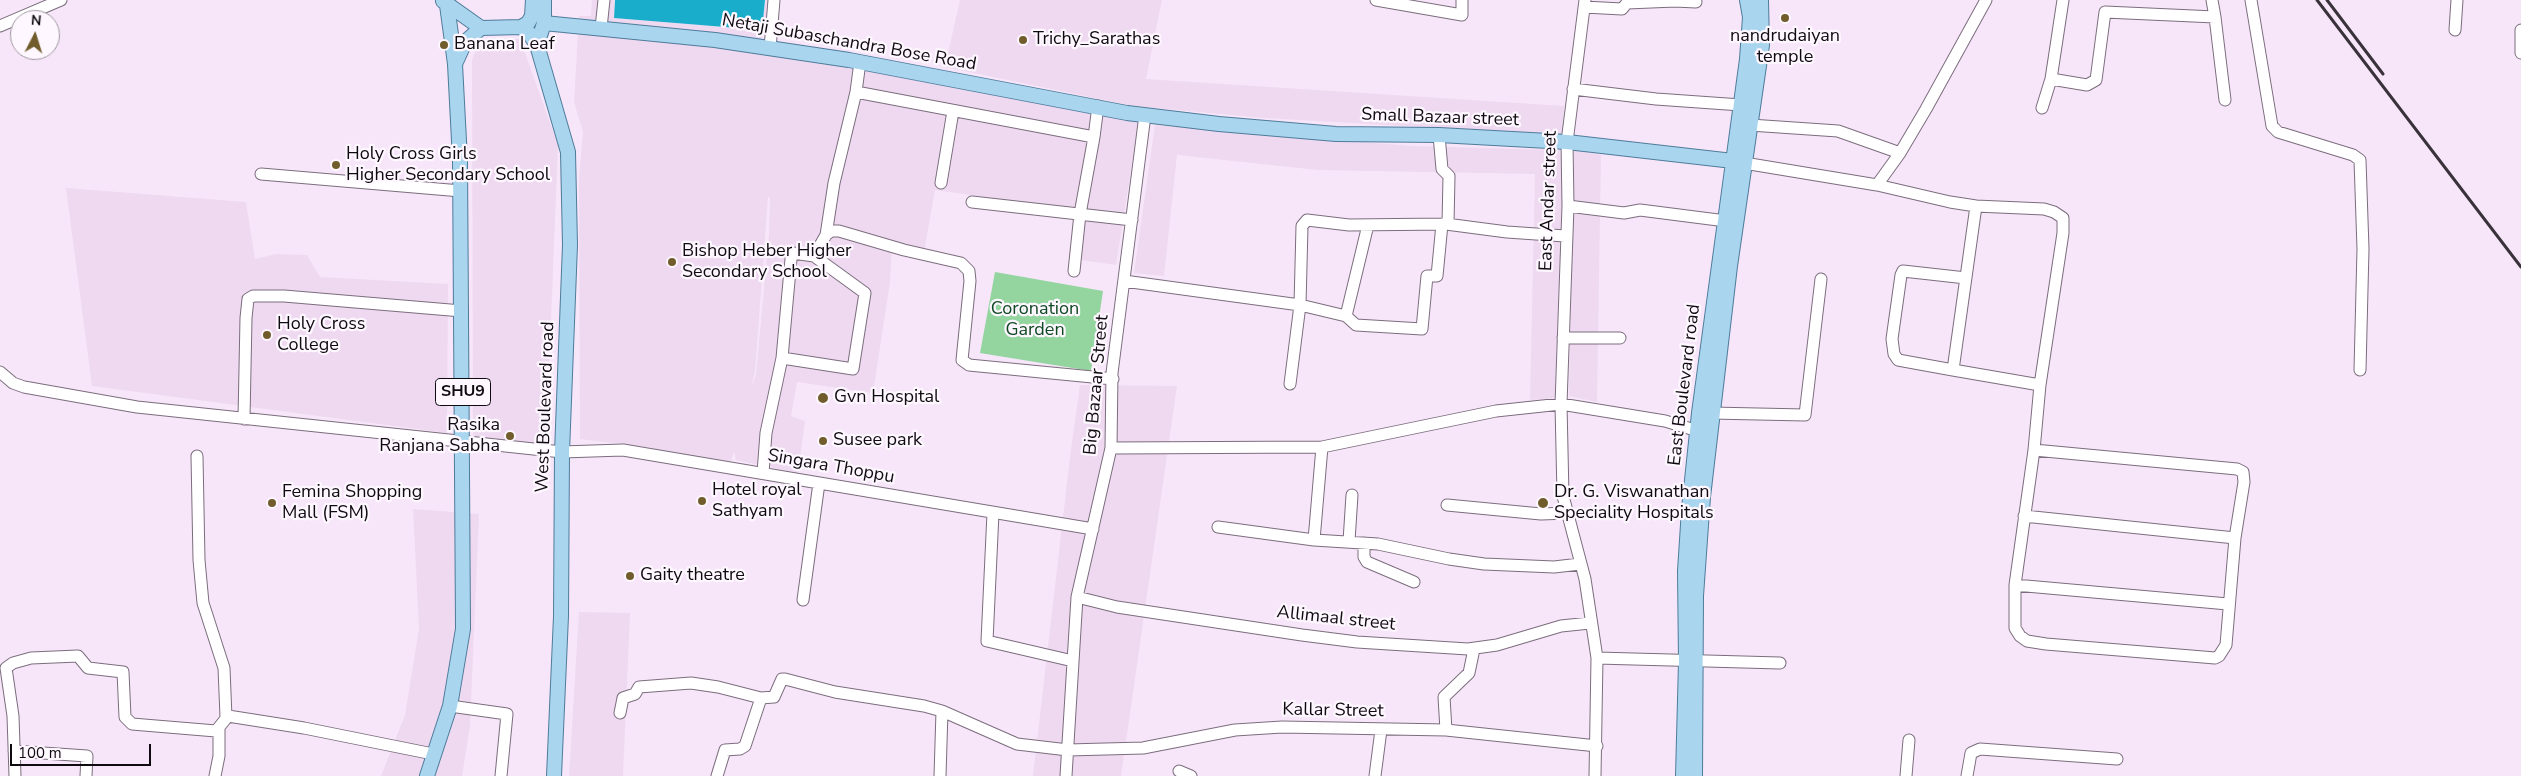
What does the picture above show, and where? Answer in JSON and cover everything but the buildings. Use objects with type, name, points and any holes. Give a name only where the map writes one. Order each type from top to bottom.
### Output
[{"type":"main road","points":[[481,28],[521,27],[528,23],[532,16],[533,0]]},
{"type":"main road","points":[[537,44],[544,24],[544,0]]},
{"type":"main road","name":"East Boulevard road","points":[[1683,776],[1691,662],[1685,571],[1689,509],[1726,221],[1739,162],[1740,105],[1749,25],[1747,0]]},
{"type":"main road","points":[[1695,776],[1691,662],[1711,413],[1739,162],[1750,125],[1762,45],[1761,0]]},
{"type":"main road","name":"SHU9","points":[[444,2],[481,28],[465,42],[455,64]]},
{"type":"main road","name":"SHU9","points":[[428,776],[433,754],[450,706],[463,629],[461,191],[455,64],[444,2]]},
{"type":"main road","name":"Netaji Subaschandra Bose Road","points":[[544,24],[715,40],[770,48],[860,62],[1145,115]]},
{"type":"main road","points":[[521,27],[529,33],[537,44]]},
{"type":"main road","name":"West Boulevard road","points":[[537,44],[568,152],[570,245],[562,452],[561,616],[554,776]]},
{"type":"main road","name":"Small Bazaar street","points":[[1145,115],[1219,124],[1336,134],[1439,135],[1567,142],[1739,162]]},
{"type":"street","points":[[0,26],[61,0]]},
{"type":"street","points":[[601,28],[604,0]]},
{"type":"street","points":[[770,48],[774,0]]},
{"type":"street","points":[[1376,0],[1462,14],[1462,0]]},
{"type":"street","points":[[1877,185],[1900,153],[1986,0]]},
{"type":"street","points":[[2042,108],[2050,80],[2061,24],[2062,0]]},
{"type":"street","points":[[2050,80],[2088,85],[2096,80],[2106,0]]},
{"type":"street","points":[[2212,0],[2224,100]]},
{"type":"street","points":[[2251,0],[2272,126],[2278,132],[2353,154],[2360,160],[2363,249],[2360,370]]},
{"type":"street","points":[[2455,30],[2458,0]]},
{"type":"street","points":[[1585,4],[1622,9],[1627,3],[1696,2]]},
{"type":"street","name":"East Andar street","points":[[1585,4],[1567,142],[1568,206],[1561,404],[1563,496],[1585,578],[1590,623],[1597,658],[1595,776]]},
{"type":"street","points":[[2105,12],[2215,17]]},
{"type":"street","points":[[2521,30],[2521,53]]},
{"type":"street","points":[[814,256],[826,234],[834,183],[856,92],[860,62]]},
{"type":"street","points":[[1573,89],[1740,105]]},
{"type":"street","points":[[856,92],[1094,137]]},
{"type":"street","points":[[1074,271],[1080,214],[1098,106]]},
{"type":"street","points":[[941,183],[953,111]]},
{"type":"street","name":"Big Bazaar Street","points":[[1066,776],[1077,597],[1111,448],[1113,379],[1145,115]]},
{"type":"street","points":[[1750,125],[1841,131],[1900,153]]},
{"type":"street","points":[[1124,281],[1300,305],[1346,316],[1356,324],[1422,329],[1427,276],[1437,276],[1445,224],[1449,176],[1442,169],[1439,135]]},
{"type":"street","points":[[1739,162],[1877,185],[1950,202],[1976,206],[2044,209],[2054,212],[2063,218],[2063,233],[2040,385],[2034,450],[2015,584],[2015,628],[2020,636],[2027,641],[2046,644],[2215,658],[2225,649],[2235,538],[2244,474],[2239,469],[2034,450]]},
{"type":"street","points":[[261,174],[461,191]]},
{"type":"street","points":[[972,202],[1132,220]]},
{"type":"street","points":[[1568,206],[1624,213],[1640,210],[1726,221]]},
{"type":"street","points":[[1953,370],[1976,206]]},
{"type":"street","points":[[1290,384],[1300,305],[1304,222],[1309,220],[1349,226],[1445,224],[1507,232],[1566,236]]},
{"type":"street","points":[[1346,316],[1368,225]]},
{"type":"street","points":[[826,234],[831,231],[839,232],[960,263],[969,271],[970,281],[962,360],[969,365],[1113,379]]},
{"type":"street","points":[[763,474],[766,433],[782,358],[793,253],[814,256],[865,292],[853,369],[782,358]]},
{"type":"street","points":[[1966,278],[1903,271],[1900,275],[1892,348],[1898,360],[2040,385]]},
{"type":"street","points":[[1711,413],[1805,415],[1821,279]]},
{"type":"street","points":[[244,419],[246,318],[248,299],[253,296],[284,296],[462,310]]},
{"type":"street","points":[[1563,338],[1620,338]]},
{"type":"street","name":"Singara Thoppu","points":[[0,372],[13,383],[24,387],[137,407],[562,452],[623,450],[1092,529]]},
{"type":"street","points":[[1111,448],[1322,447],[1496,411],[1561,404],[1664,421],[1698,431]]},
{"type":"street","points":[[1314,540],[1322,447]]},
{"type":"street","points":[[197,456],[200,560],[204,602],[224,668],[226,717],[219,729],[219,756],[215,776]]},
{"type":"street","points":[[803,600],[819,483]]},
{"type":"street","points":[[1349,541],[1352,495]]},
{"type":"street","points":[[1447,505],[1541,514],[1568,513]]},
{"type":"street","points":[[993,513],[987,641],[1073,661]]},
{"type":"street","points":[[2024,516],[2235,538]]},
{"type":"street","points":[[1218,528],[1314,540],[1364,543],[1484,564],[1554,567],[1580,564]]},
{"type":"street","points":[[1364,543],[1364,557],[1368,562],[1414,582]]},
{"type":"street","points":[[2015,584],[2228,604]]},
{"type":"street","name":"Allimaal street","points":[[1077,597],[1117,607],[1302,635],[1357,642],[1474,649],[1497,645],[1560,626],[1590,623]]},
{"type":"street","points":[[1446,730],[1444,697],[1469,673],[1474,649]]},
{"type":"street","points":[[15,776],[6,668],[13,663],[31,658],[78,656],[88,668],[123,672],[125,716],[132,724],[219,729]]},
{"type":"street","points":[[1597,658],[1780,663]]},
{"type":"street","name":"Kallar Street","points":[[761,698],[774,697],[782,679],[784,679],[835,692],[872,696],[942,711],[1017,744],[1068,750],[1143,748],[1235,730],[1282,727],[1446,730],[1597,746]]},
{"type":"street","points":[[620,713],[623,698],[635,694],[640,687],[690,683],[718,687],[761,698],[745,746],[740,749],[725,750],[717,776]]},
{"type":"street","points":[[450,706],[507,714],[502,776]]},
{"type":"street","points":[[940,776],[942,711]]},
{"type":"street","points":[[226,717],[304,728],[433,754]]},
{"type":"street","points":[[1375,776],[1381,730]]},
{"type":"street","points":[[1906,776],[1909,740]]},
{"type":"street","points":[[1967,776],[1971,753],[1980,749],[2117,759]]},
{"type":"street","points":[[14,751],[88,756],[86,776]]},
{"type":"street","points":[[1179,771],[1191,776]]},
{"type":"shaded area","points":[[592,0],[614,0],[614,18],[762,30],[765,0],[779,0],[776,31],[763,30],[760,54],[796,58],[1093,114],[1139,119],[1116,265],[1081,260],[1078,278],[1068,276],[1079,210],[935,190],[924,252],[892,247],[890,282],[873,393],[797,382],[791,416],[805,421],[798,473],[736,460],[734,451],[730,465],[637,446],[580,439],[579,178],[583,132],[574,102],[579,16],[591,16]],"holes":[[[768,197],[770,198],[769,234],[756,375],[751,387],[755,372]]]},
{"type":"shaded area","points":[[960,0],[1162,0],[1146,79],[1564,106],[1563,135],[1264,118],[1133,106],[945,67]]},
{"type":"shaded area","points":[[492,39],[520,39],[558,145],[546,447],[473,440],[472,60],[478,45]]},
{"type":"shaded area","points":[[1155,125],[1411,146],[1560,150],[1563,174],[1555,398],[1530,400],[1535,174],[1318,170],[1177,155],[1164,276],[1134,273]]},
{"type":"shaded area","points":[[1574,150],[1601,155],[1597,402],[1569,396]]},
{"type":"shaded area","name":"Holy Cross College","points":[[66,188],[246,202],[255,259],[276,254],[307,255],[320,277],[448,284],[447,433],[92,386]]},
{"type":"shaded area","points":[[1080,385],[1177,386],[1121,776],[1033,776],[1070,457]]},
{"type":"shaded area","points":[[413,509],[479,514],[470,726],[462,776],[381,776],[405,715],[419,629]]},
{"type":"shaded area","points":[[579,612],[630,613],[623,776],[569,776]]},
{"type":"green space","name":"Coronation Garden","points":[[995,272],[1103,291],[1091,371],[980,353]]},
{"type":"water","points":[[615,0],[765,0],[762,30],[614,18]]},
{"type":"railway","points":[[2317,0],[2521,267]]},
{"type":"railway","points":[[2327,0],[2383,74]]},
{"type":"place","name":"nandrudaiyan temple","points":[[1785,18]]},
{"type":"place","name":"Trichy_Sarathas","points":[[1023,40]]},
{"type":"place","name":"Banana Leaf","points":[[444,45]]},
{"type":"place","name":"Holy Cross Girls Higher Secondary School","points":[[336,165]]},
{"type":"place","name":"Bishop Heber Higher Secondary School","points":[[672,262]]},
{"type":"place","name":"Holy Cross College","points":[[267,335]]},
{"type":"place","name":"Gvn Hospital","points":[[823,398]]},
{"type":"place","name":"Rasika Ranjana Sabha","points":[[510,436]]},
{"type":"place","name":"Susee park","points":[[823,441]]},
{"type":"place","name":"Hotel royal Sathyam","points":[[702,501]]},
{"type":"place","name":"Femina Shopping Mall (FSM)","points":[[272,503]]},
{"type":"place","name":"Dr. G. Viswanathan Speciality Hospitals","points":[[1543,503]]},
{"type":"place","name":"Gaity theatre","points":[[630,576]]}]
